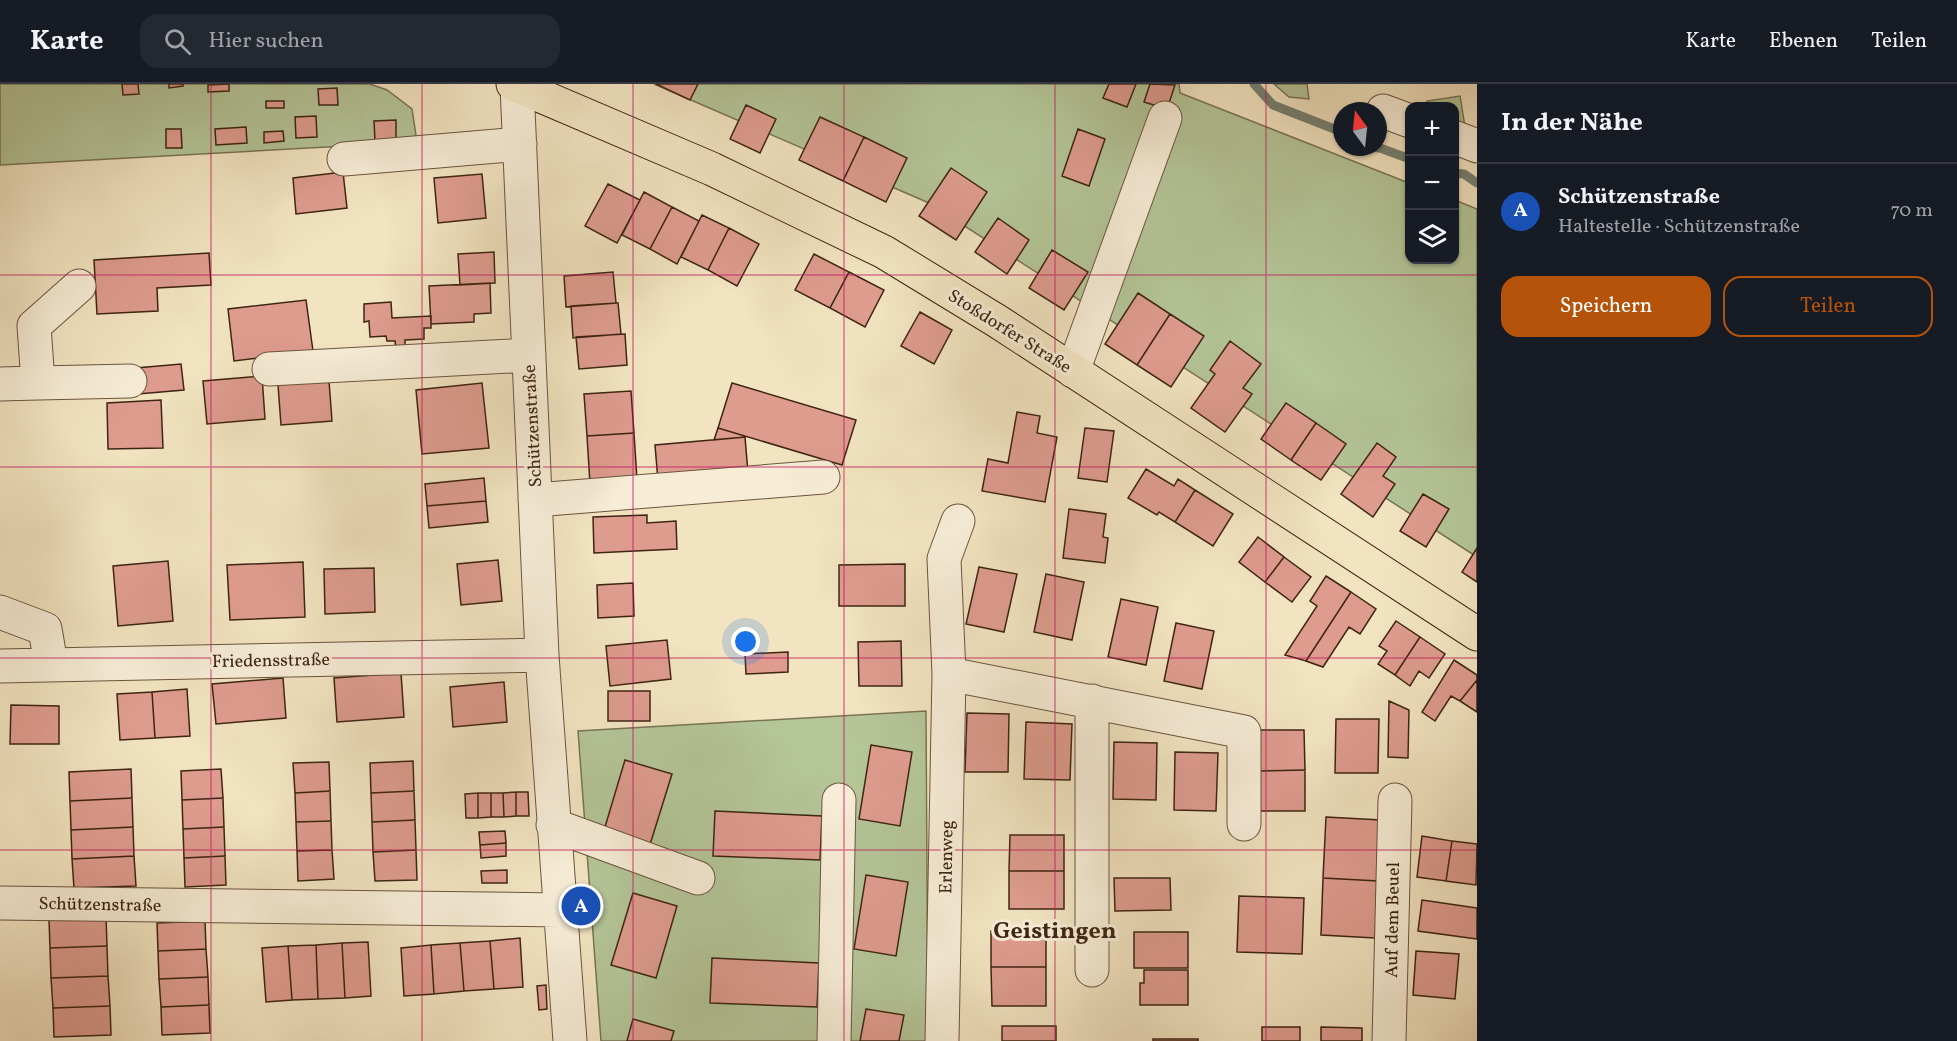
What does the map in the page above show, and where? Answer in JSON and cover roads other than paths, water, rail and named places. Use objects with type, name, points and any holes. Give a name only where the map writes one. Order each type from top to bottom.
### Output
[{"type":"main road","name":"Stoßdorfer Straße","points":[[515,85],[712,169],[884,252],[1073,371],[1477,634]]},
{"type":"street","name":"Schützenstraße","points":[[515,85],[520,144],[542,655],[570,1041]]},
{"type":"street","points":[[1073,371],[1165,118]]},
{"type":"street","points":[[1459,139],[1477,146]]},
{"type":"street","points":[[344,159],[520,144]]},
{"type":"street","points":[[38,383],[34,326],[79,286]]},
{"type":"street","points":[[269,369],[529,355]]},
{"type":"street","points":[[0,384],[130,381]]},
{"type":"street","points":[[536,500],[822,477]]},
{"type":"street","name":"Erlenweg","points":[[942,1041],[949,674],[945,559],[958,521]]},
{"type":"street","points":[[0,612],[45,629],[51,664]]},
{"type":"street","name":"Friedensstraße","points":[[0,666],[542,655]]},
{"type":"street","points":[[949,674],[1092,700],[1244,732],[1244,824]]},
{"type":"street","points":[[1092,700],[1092,970]]},
{"type":"street","points":[[834,1041],[839,800]]},
{"type":"street","name":"Auf dem Beuel","points":[[1389,1041],[1395,800]]},
{"type":"street","points":[[553,825],[698,878]]},
{"type":"street","name":"Schützenstraße","points":[[0,903],[560,910]]},
{"type":"waterway","points":[[1254,84],[1273,105],[1333,128]]},
{"type":"waterway","points":[[1387,151],[1405,157]]},
{"type":"waterway","points":[[1459,174],[1464,174],[1477,183]]},
{"type":"place","name":"Schützenstraße","points":[[581,906]]},
{"type":"district","name":"Geistingen","points":[[1055,930]]}]
